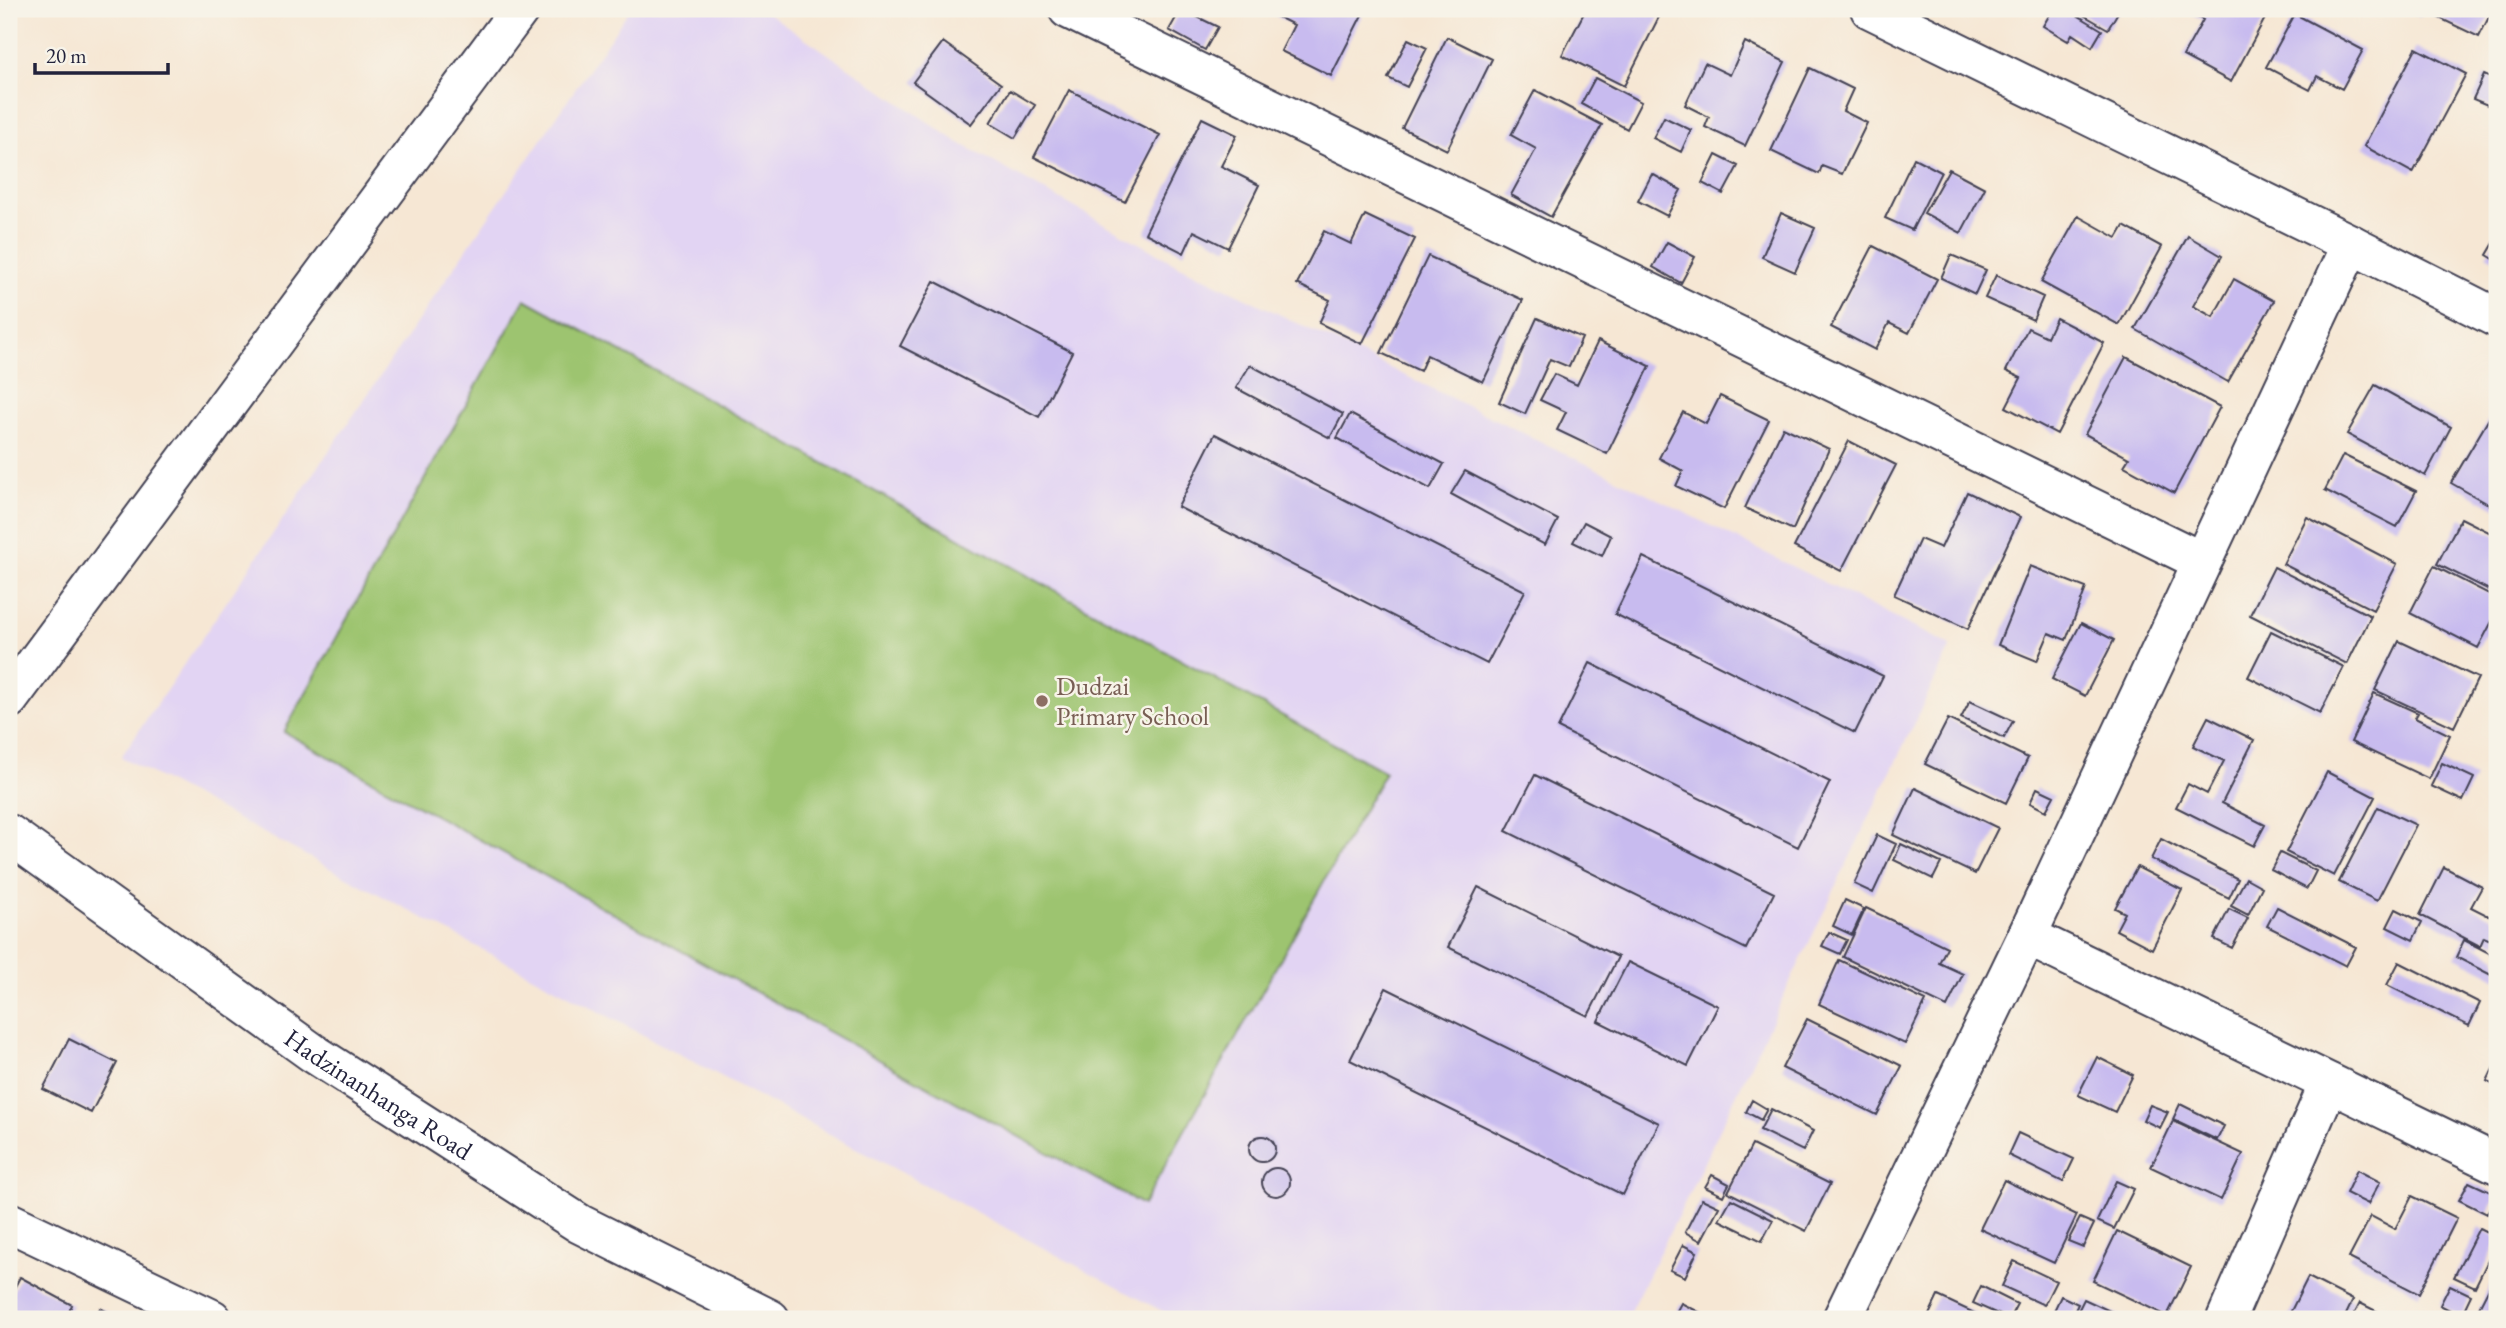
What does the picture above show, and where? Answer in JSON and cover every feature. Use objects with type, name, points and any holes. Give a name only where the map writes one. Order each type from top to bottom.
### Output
[{"type":"street","points":[[9,699],[520,9]]},
{"type":"street","points":[[1068,9],[2201,561]]},
{"type":"street","points":[[1870,9],[2497,318]]},
{"type":"street","points":[[1842,1319],[2027,936],[2351,244]]},
{"type":"street","name":"Hadzinanhanga Road","points":[[9,834],[313,1052],[580,1224],[770,1319]]},
{"type":"street","points":[[2027,936],[2497,1164]]},
{"type":"street","points":[[2226,1319],[2329,1083]]},
{"type":"street","points":[[9,1222],[212,1319]]},
{"type":"shaded area","name":"Dudzai Primary School","points":[[630,9],[762,9],[956,141],[1176,264],[1642,491],[1951,646],[1683,1206],[1626,1319],[1177,1319],[121,757]]},
{"type":"green space","points":[[525,299],[1385,772],[1143,1205],[284,732]]},
{"type":"building","points":[[1181,9],[1218,27],[1205,50],[1169,30]]},
{"type":"building","points":[[1278,9],[1365,9],[1331,76],[1281,51],[1294,25],[1274,15]]},
{"type":"building","points":[[1586,9],[1653,9],[1661,13],[1624,86],[1562,55]]},
{"type":"building","points":[[2053,9],[2067,9],[2102,30],[2092,47],[2072,34],[2068,41],[2043,26]]},
{"type":"building","points":[[2073,9],[2120,9],[2108,29]]},
{"type":"building","points":[[2183,9],[2270,9],[2231,82],[2183,56],[2203,20]]},
{"type":"building","points":[[2404,9],[2424,9],[2420,17]]},
{"type":"building","points":[[2431,9],[2493,9],[2479,37],[2429,13]]},
{"type":"building","points":[[2295,14],[2363,50],[2342,89],[2317,76],[2310,90],[2266,67]]},
{"type":"building","points":[[1447,37],[1492,59],[1447,150],[1402,128]]},
{"type":"building","points":[[1408,39],[1427,48],[1407,87],[1388,78]]},
{"type":"building","points":[[943,42],[1001,84],[971,124],[913,82]]},
{"type":"building","points":[[1745,42],[1785,62],[1745,146],[1705,127],[1709,117],[1685,105],[1705,63],[1730,75]]},
{"type":"building","points":[[2416,48],[2466,74],[2413,173],[2364,146]]},
{"type":"building","points":[[1810,68],[1853,89],[1843,111],[1867,123],[1842,174],[1822,166],[1819,174],[1771,151]]},
{"type":"building","points":[[2484,75],[2497,81],[2497,109],[2473,99]]},
{"type":"building","points":[[1595,78],[1641,102],[1627,129],[1581,104]]},
{"type":"building","points":[[1010,90],[1035,105],[1015,138],[990,123]]},
{"type":"building","points":[[1069,90],[1160,135],[1125,202],[1034,157]]},
{"type":"building","points":[[1535,90],[1602,125],[1551,217],[1511,195],[1536,149],[1511,135]]},
{"type":"building","points":[[1664,117],[1691,130],[1681,152],[1653,138]]},
{"type":"building","points":[[1202,118],[1237,135],[1221,166],[1259,185],[1228,248],[1194,231],[1184,253],[1145,233]]},
{"type":"building","points":[[1716,155],[1738,166],[1723,194],[1702,183]]},
{"type":"building","points":[[1914,158],[1941,172],[1912,230],[1885,218]]},
{"type":"building","points":[[1949,169],[1985,188],[1961,233],[1924,213]]},
{"type":"building","points":[[1652,174],[1681,190],[1667,216],[1638,201]]},
{"type":"building","points":[[1781,213],[1815,228],[1795,272],[1762,257]]},
{"type":"building","points":[[1365,215],[1415,239],[1362,344],[1319,323],[1330,300],[1297,284],[1324,231],[1351,244]]},
{"type":"building","points":[[2078,216],[2117,238],[2124,226],[2162,247],[2119,325],[2041,282]]},
{"type":"building","points":[[2188,236],[2222,256],[2193,306],[2213,317],[2234,279],[2274,301],[2228,382],[2135,329]]},
{"type":"building","points":[[2497,238],[2497,261],[2487,255]]},
{"type":"building","points":[[1667,242],[1695,257],[1681,283],[1653,267]]},
{"type":"building","points":[[1873,246],[1937,279],[1909,333],[1889,323],[1875,350],[1831,327]]},
{"type":"building","points":[[1951,255],[1986,270],[1975,294],[1941,278]]},
{"type":"building","points":[[1428,256],[1523,300],[1483,382],[1427,355],[1420,371],[1381,353]]},
{"type":"building","points":[[1996,275],[2043,297],[2033,320],[1985,298]]},
{"type":"building","points":[[934,281],[1072,352],[1039,417],[900,346]]},
{"type":"building","points":[[1537,318],[1582,338],[1569,367],[1550,359],[1525,414],[1499,402]]},
{"type":"building","points":[[2056,318],[2104,343],[2057,434],[2006,407],[2021,378],[2006,371],[2028,328],[2047,337]]},
{"type":"building","points":[[1598,341],[1650,366],[1607,454],[1557,430],[1566,412],[1540,400],[1554,374],[1577,385]]},
{"type":"building","points":[[2126,357],[2220,407],[2174,493],[2124,466],[2129,458],[2085,434]]},
{"type":"building","points":[[1250,365],[1343,414],[1330,438],[1236,388]]},
{"type":"building","points":[[2375,385],[2451,427],[2425,476],[2347,434]]},
{"type":"building","points":[[1720,396],[1769,420],[1724,509],[1676,486],[1683,471],[1659,458],[1683,412],[1706,424]]},
{"type":"building","points":[[2497,405],[2497,509],[2451,483]]},
{"type":"building","points":[[1350,414],[1444,464],[1430,489],[1337,438]]},
{"type":"building","points":[[1783,427],[1829,449],[1793,530],[1745,508]]},
{"type":"building","points":[[1215,434],[1525,591],[1487,664],[1178,507]]},
{"type":"building","points":[[1849,441],[1896,465],[1841,571],[1794,547]]},
{"type":"building","points":[[2343,455],[2416,491],[2397,527],[2325,490]]},
{"type":"building","points":[[1465,471],[1558,520],[1545,545],[1451,494]]},
{"type":"building","points":[[1967,492],[2020,517],[1968,629],[1894,595],[1920,539],[1941,548]]},
{"type":"building","points":[[2307,517],[2397,564],[2373,610],[2283,564]]},
{"type":"building","points":[[2461,518],[2497,536],[2497,594],[2437,564]]},
{"type":"building","points":[[1584,522],[1611,536],[1602,556],[1573,542]]},
{"type":"building","points":[[1643,557],[1883,676],[1855,733],[1615,614]]},
{"type":"building","points":[[2030,566],[2086,588],[2066,640],[2049,633],[2037,661],[1998,645]]},
{"type":"building","points":[[2434,566],[2497,598],[2497,612],[2478,648],[2410,613]]},
{"type":"building","points":[[2274,567],[2371,616],[2347,664],[2250,615]]},
{"type":"building","points":[[2081,623],[2114,640],[2085,696],[2052,679]]},
{"type":"building","points":[[2271,631],[2344,667],[2320,713],[2248,677]]},
{"type":"building","points":[[2399,641],[2478,678],[2454,727],[2375,690]]},
{"type":"building","points":[[1590,663],[1830,782],[1798,847],[1558,728]]},
{"type":"building","points":[[2374,693],[2418,713],[2415,718],[2450,735],[2429,779],[2351,742]]},
{"type":"building","points":[[1970,701],[2013,721],[2004,738],[1961,718]]},
{"type":"building","points":[[2208,717],[2254,740],[2222,803],[2265,825],[2254,846],[2176,807],[2188,784],[2207,794],[2224,761],[2193,746]]},
{"type":"building","points":[[1948,719],[2028,758],[2006,803],[1925,764]]},
{"type":"building","points":[[2442,763],[2474,778],[2463,801],[2431,786]]},
{"type":"building","points":[[2327,772],[2375,797],[2334,876],[2286,852]]},
{"type":"building","points":[[1535,775],[1774,893],[1746,949],[1506,831]]},
{"type":"building","points":[[1915,788],[1998,828],[1975,874],[1893,835]]},
{"type":"building","points":[[2037,788],[2054,796],[2046,811],[2030,803]]},
{"type":"building","points":[[2378,807],[2416,825],[2377,901],[2339,882]]},
{"type":"building","points":[[1877,835],[1896,844],[1873,893],[1854,884]]},
{"type":"building","points":[[2161,839],[2238,879],[2229,898],[2151,859]]},
{"type":"building","points":[[1901,844],[1941,863],[1933,879],[1894,860]]},
{"type":"building","points":[[2280,853],[2316,871],[2307,889],[2271,870]]},
{"type":"building","points":[[2137,867],[2182,890],[2152,949],[2116,930],[2125,913],[2115,908]]},
{"type":"building","points":[[2444,867],[2482,887],[2471,907],[2497,920],[2497,943],[2484,937],[2480,946],[2420,915]]},
{"type":"building","points":[[2246,878],[2262,887],[2248,915],[2231,906]]},
{"type":"building","points":[[1478,887],[1618,957],[1588,1016],[1448,947]]},
{"type":"building","points":[[1845,900],[1864,909],[1852,935],[1833,926]]},
{"type":"building","points":[[2277,907],[2356,947],[2346,966],[2267,926]]},
{"type":"building","points":[[1866,908],[1947,947],[1939,963],[1963,974],[1947,1007],[1843,957]]},
{"type":"building","points":[[2229,909],[2248,918],[2232,948],[2214,939]]},
{"type":"building","points":[[2396,909],[2422,922],[2413,940],[2387,927]]},
{"type":"building","points":[[1829,932],[1847,940],[1840,954],[1822,946]]},
{"type":"building","points":[[2464,940],[2497,957],[2497,978],[2456,957]]},
{"type":"building","points":[[1839,960],[1926,1001],[1905,1044],[1819,1004]]},
{"type":"building","points":[[1628,962],[1718,1006],[1688,1066],[1598,1021]]},
{"type":"building","points":[[2399,962],[2480,1003],[2469,1026],[2387,985]]},
{"type":"building","points":[[1386,988],[1659,1123],[1623,1195],[1350,1060]]},
{"type":"building","points":[[1807,1019],[1902,1066],[1877,1115],[1782,1068]]},
{"type":"building","points":[[69,1039],[117,1063],[91,1113],[43,1089]]},
{"type":"building","points":[[2097,1057],[2133,1075],[2115,1112],[2078,1095]]},
{"type":"building","points":[[2497,1061],[2497,1087],[2487,1081]]},
{"type":"building","points":[[1752,1100],[1767,1109],[1761,1120],[1746,1112]]},
{"type":"building","points":[[2180,1104],[2224,1126],[2217,1140],[2173,1119]]},
{"type":"building","points":[[2150,1105],[2168,1112],[2160,1128],[2143,1120]]},
{"type":"building","points":[[1771,1109],[1813,1131],[1803,1151],[1760,1130]]},
{"type":"building","points":[[2173,1121],[2243,1154],[2221,1200],[2151,1167]]},
{"type":"building","points":[[2018,1133],[2074,1159],[2063,1182],[2008,1155]]},
{"type":"building","points":[[1262,1136],[1271,1140],[1275,1149],[1271,1158],[1262,1162],[1253,1158],[1249,1149],[1253,1140]]},
{"type":"building","points":[[1752,1145],[1830,1184],[1806,1231],[1728,1192]]},
{"type":"building","points":[[1276,1168],[1286,1172],[1290,1182],[1286,1192],[1276,1196],[1266,1192],[1262,1182],[1266,1172]]},
{"type":"building","points":[[2357,1170],[2380,1182],[2368,1204],[2346,1193]]},
{"type":"building","points":[[1712,1175],[1729,1184],[1723,1196],[1705,1187]]},
{"type":"building","points":[[2004,1180],[2077,1215],[2054,1263],[1980,1229]]},
{"type":"building","points":[[2116,1181],[2134,1189],[2114,1229],[2097,1221]]},
{"type":"building","points":[[2469,1182],[2497,1195],[2487,1214],[2459,1200]]},
{"type":"building","points":[[2412,1196],[2457,1218],[2419,1294],[2349,1258],[2371,1216],[2395,1229]]},
{"type":"building","points":[[1702,1199],[1719,1207],[1701,1241],[1685,1232]]},
{"type":"building","points":[[1731,1199],[1773,1220],[1762,1241],[1719,1220]]},
{"type":"building","points":[[2080,1218],[2094,1224],[2083,1247],[2068,1241]]},
{"type":"building","points":[[2479,1228],[2497,1237],[2497,1242],[2475,1287],[2454,1277]]},
{"type":"building","points":[[2117,1231],[2191,1267],[2167,1316],[2093,1281]]},
{"type":"building","points":[[1683,1245],[1697,1252],[1685,1277],[1670,1270]]},
{"type":"building","points":[[2014,1261],[2056,1281],[2044,1305],[2002,1286]]},
{"type":"building","points":[[2497,1272],[2497,1318],[2478,1309]]},
{"type":"building","points":[[20,1277],[72,1305],[65,1319],[9,1319],[9,1298]]},
{"type":"building","points":[[2308,1277],[2353,1300],[2344,1319],[2287,1319]]},
{"type":"building","points":[[2450,1285],[2471,1295],[2461,1316],[2440,1305]]},
{"type":"building","points":[[1981,1286],[2017,1304],[2009,1319],[1973,1303]]},
{"type":"building","points":[[1938,1296],[1987,1319],[1927,1319]]},
{"type":"building","points":[[2061,1296],[2078,1304],[2071,1319],[2050,1319]]},
{"type":"building","points":[[2084,1299],[2127,1319],[2074,1319]]},
{"type":"building","points":[[1681,1303],[1713,1319],[1680,1319],[1674,1316]]},
{"type":"building","points":[[2360,1303],[2392,1319],[2352,1319]]},
{"type":"building","points":[[100,1308],[121,1319],[94,1319]]},
{"type":"building","points":[[2467,1311],[2483,1319],[2463,1319]]},
{"type":"place","name":"Dudzai Primary School","points":[[1042,701]]}]
